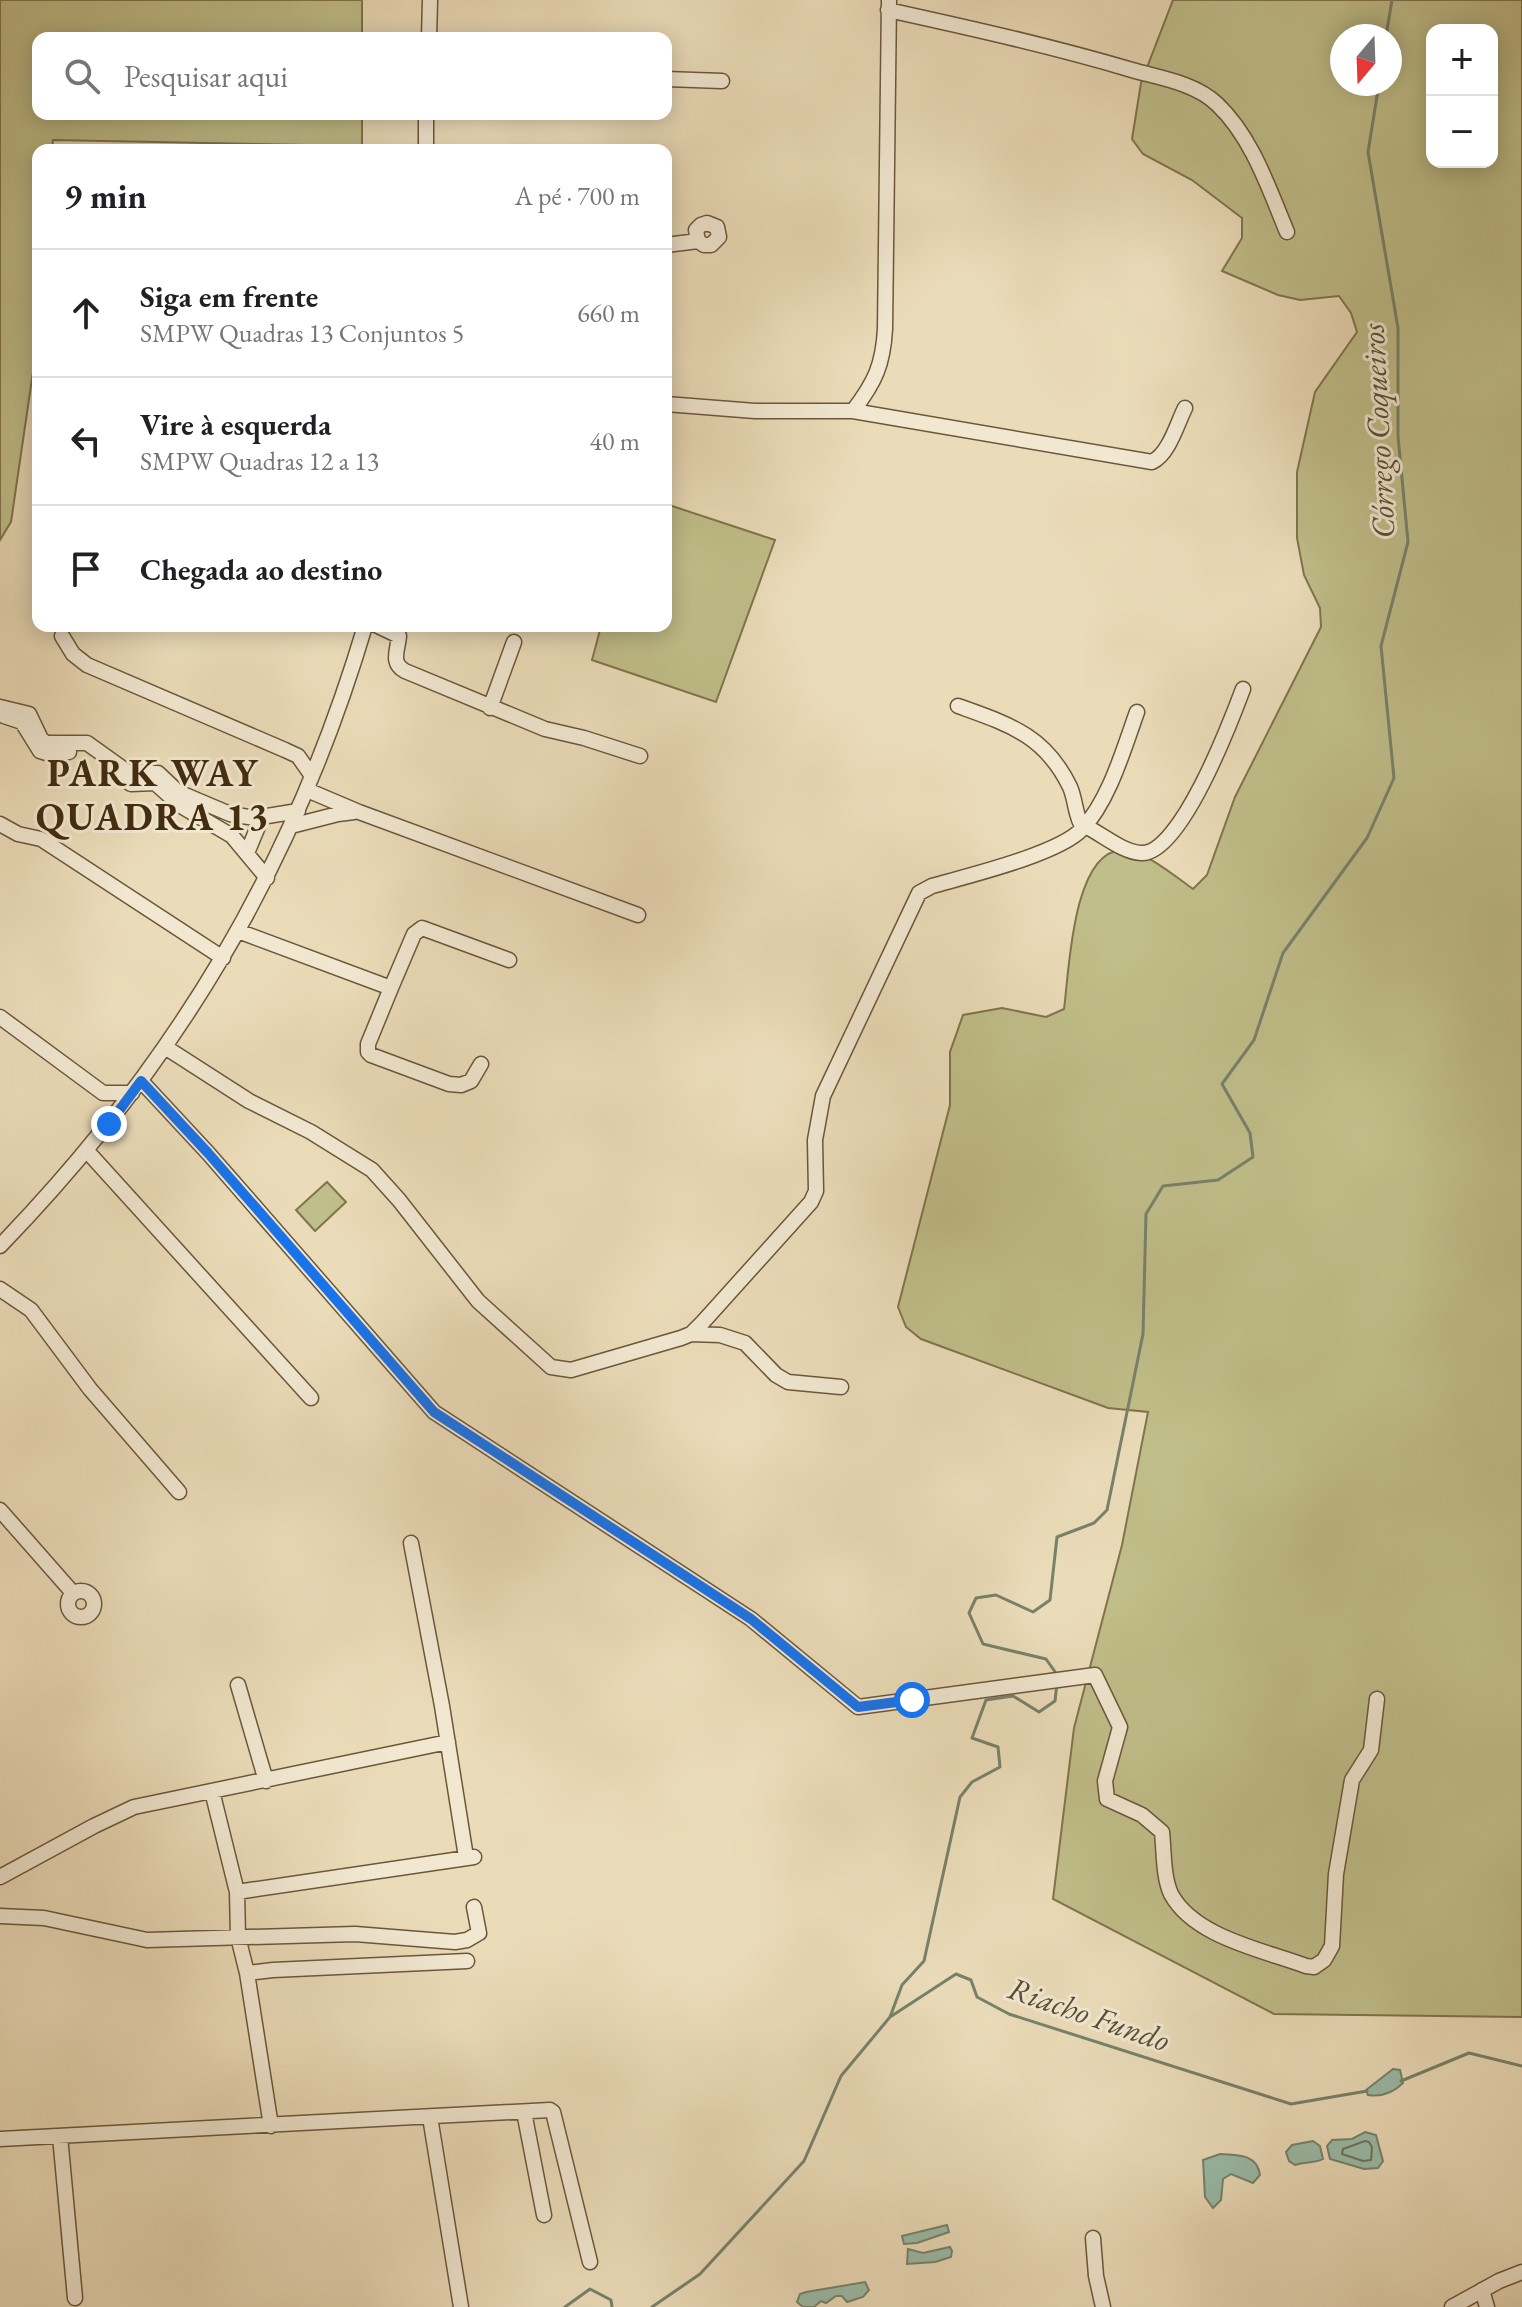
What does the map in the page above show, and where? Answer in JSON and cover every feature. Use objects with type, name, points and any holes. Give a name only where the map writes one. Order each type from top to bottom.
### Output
[{"type":"street","points":[[429,32],[430,0]]},
{"type":"street","points":[[853,411],[875,379],[881,366],[884,345],[888,5],[1081,55],[1175,83],[1207,96],[1240,133],[1260,168],[1287,232]]},
{"type":"street","points":[[672,79],[722,81]]},
{"type":"street","points":[[426,120],[426,144]]},
{"type":"street","points":[[672,244],[698,241]]},
{"type":"street","points":[[672,404],[755,411],[853,411],[1152,462],[1159,459],[1164,451],[1185,408]]},
{"type":"street","points":[[0,1246],[109,1124],[191,1012],[223,958],[267,878],[298,811],[363,632]]},
{"type":"street","points":[[391,632],[399,636],[395,658],[401,669],[545,729],[640,756]]},
{"type":"street","points":[[62,636],[73,654],[87,665],[298,756],[323,749]]},
{"type":"street","points":[[490,708],[514,642]]},
{"type":"street","points":[[958,706],[1015,728],[1035,740],[1046,750],[1067,782],[1084,827],[1137,853],[1154,850],[1190,807],[1222,743],[1243,689]]},
{"type":"street","points":[[0,707],[29,714],[46,743],[87,743],[132,774],[158,773],[178,792],[214,808],[245,817],[298,811]]},
{"type":"street","points":[[691,1334],[811,1202],[816,1191],[815,1140],[823,1096],[919,893],[932,886],[1029,857],[1068,839],[1084,827],[1114,774],[1137,712]]},
{"type":"street","points":[[0,715],[21,720],[44,753],[87,752],[128,783],[155,783],[181,806],[226,831],[267,878]]},
{"type":"street","points":[[298,756],[309,783],[324,797],[638,915]]},
{"type":"street","points":[[322,818],[329,809],[324,797]]},
{"type":"street","points":[[291,826],[359,812]]},
{"type":"street","points":[[247,853],[262,817]]},
{"type":"street","points":[[0,824],[18,834],[41,839],[223,958]]},
{"type":"street","points":[[481,1064],[471,1081],[455,1085],[371,1055],[368,1044],[414,934],[422,928],[509,960]]},
{"type":"street","points":[[238,931],[391,988]]},
{"type":"street","points":[[0,1017],[103,1093],[109,1124]]},
{"type":"street","points":[[165,1047],[249,1101],[311,1132],[372,1170],[478,1301],[551,1367],[571,1370],[691,1334],[720,1335],[745,1343],[776,1375],[788,1382],[841,1387]]},
{"type":"street","points":[[103,1093],[137,1087]]},
{"type":"street","points":[[137,1087],[208,1153],[425,1403],[446,1421],[751,1619],[858,1707],[1095,1675],[1120,1727],[1105,1781],[1107,1799],[1142,1815],[1162,1832],[1170,1892],[1188,1917],[1213,1932],[1314,1967],[1324,1960],[1332,1946],[1336,1874],[1352,1780],[1371,1750],[1377,1699]]},
{"type":"street","points":[[87,1151],[311,1398]]},
{"type":"street","points":[[1,1290],[31,1310],[90,1389],[179,1492]]},
{"type":"street","points":[[0,1510],[73,1593]]},
{"type":"street","points":[[237,1892],[470,1857],[411,1543]]},
{"type":"street","points":[[238,1685],[266,1781]]},
{"type":"street","points":[[0,1877],[134,1807],[448,1742]]},
{"type":"street","points":[[212,1791],[237,1892],[238,1937],[247,1973],[271,2126]]},
{"type":"street","points":[[0,1916],[44,1918],[147,1940],[355,1934],[455,1942],[479,1933],[474,1907]]},
{"type":"street","points":[[247,1973],[467,1961]]},
{"type":"street","points":[[524,2112],[544,2215]]},
{"type":"street","points":[[0,2139],[553,2112],[590,2262]]},
{"type":"street","points":[[430,2117],[461,2307]]},
{"type":"street","points":[[60,2136],[75,2298]]},
{"type":"street","points":[[1093,2238],[1096,2276],[1103,2307]]},
{"type":"street","points":[[1452,2307],[1522,2272]]},
{"type":"street","points":[[1482,2290],[1487,2307]]},
{"type":"shaded area","points":[[0,0],[362,0],[362,32],[32,32],[32,120],[362,120],[362,144],[53,140],[53,144],[32,144],[32,379],[11,522],[0,540]]},
{"type":"shaded area","points":[[1173,0],[1522,0],[1522,2017],[1274,2014],[1053,1899],[1074,1728],[1122,1545],[1148,1412],[1108,1408],[921,1339],[906,1327],[898,1307],[950,1105],[950,1052],[963,1015],[1002,1008],[1046,1017],[1064,1009],[1076,917],[1083,892],[1093,871],[1105,856],[1122,850],[1140,854],[1193,889],[1207,875],[1235,797],[1321,627],[1320,608],[1304,575],[1297,538],[1297,472],[1315,392],[1357,332],[1351,313],[1339,296],[1300,300],[1278,295],[1222,271],[1242,238],[1242,218],[1192,180],[1143,154],[1132,139],[1141,83]]},
{"type":"shaded area","points":[[672,506],[775,540],[716,702],[592,660],[599,632],[672,632]]},
{"type":"shaded area","points":[[327,1182],[346,1202],[315,1231],[296,1210]]},
{"type":"water","points":[[1393,2069],[1400,2070],[1403,2083],[1387,2094],[1368,2095],[1366,2090]]},
{"type":"water","points":[[1365,2132],[1376,2135],[1383,2161],[1378,2168],[1364,2169],[1330,2159],[1327,2146],[1332,2140],[1352,2139]]},
{"type":"water","points":[[1313,2141],[1320,2146],[1323,2159],[1295,2165],[1289,2161],[1286,2152],[1292,2145]]},
{"type":"water","points":[[1220,2154],[1251,2159],[1260,2175],[1253,2183],[1231,2174],[1223,2179],[1221,2200],[1213,2208],[1205,2197],[1203,2160]]},
{"type":"water","points":[[947,2225],[949,2232],[904,2244],[902,2236]]},
{"type":"water","points":[[950,2247],[951,2257],[935,2262],[907,2264],[908,2249],[923,2253]]},
{"type":"water","points":[[865,2282],[869,2290],[863,2297],[847,2302],[842,2296],[836,2296],[814,2307],[803,2307],[797,2302],[800,2294],[806,2292]]},
{"type":"waterway","name":"Córrego Coqueiros","points":[[1388,24],[1392,0]]},
{"type":"waterway","name":"Córrego Coqueiros","points":[[1058,1676],[1046,1659],[983,1644],[969,1613],[976,1598],[996,1595],[1033,1612],[1050,1600],[1057,1537],[1094,1523],[1107,1510],[1143,1334],[1146,1214],[1163,1186],[1218,1180],[1253,1157],[1250,1133],[1222,1084],[1254,1040],[1283,953],[1367,838],[1394,778],[1381,646],[1408,542],[1398,436],[1398,328],[1368,152],[1377,96]]},
{"type":"waterway","name":"Córrego Coqueiros","points":[[890,2017],[902,1985],[924,1961],[960,1797],[972,1782],[1000,1767],[998,1747],[972,1738],[986,1700],[1013,1696],[1039,1712],[1055,1701],[1057,1683]]},
{"type":"waterway","name":"Riacho Fundo","points":[[652,2307],[700,2274],[804,2161],[841,2076],[890,2017],[956,1974],[971,1980],[977,1997],[1009,2014],[1291,2104],[1367,2091]]},
{"type":"waterway","name":"Riacho Fundo","points":[[1401,2081],[1469,2053],[1522,2066]]},
{"type":"waterway","name":"Riacho Fundo","points":[[565,2307],[590,2289],[611,2300],[612,2307]]},
{"type":"district","name":"PARK WAY QUADRA 13","points":[[153,794]]},
{"type":"route","points":[[109,1124],[141,1081],[208,1153],[434,1412],[751,1619],[858,1707],[912,1700]]}]
